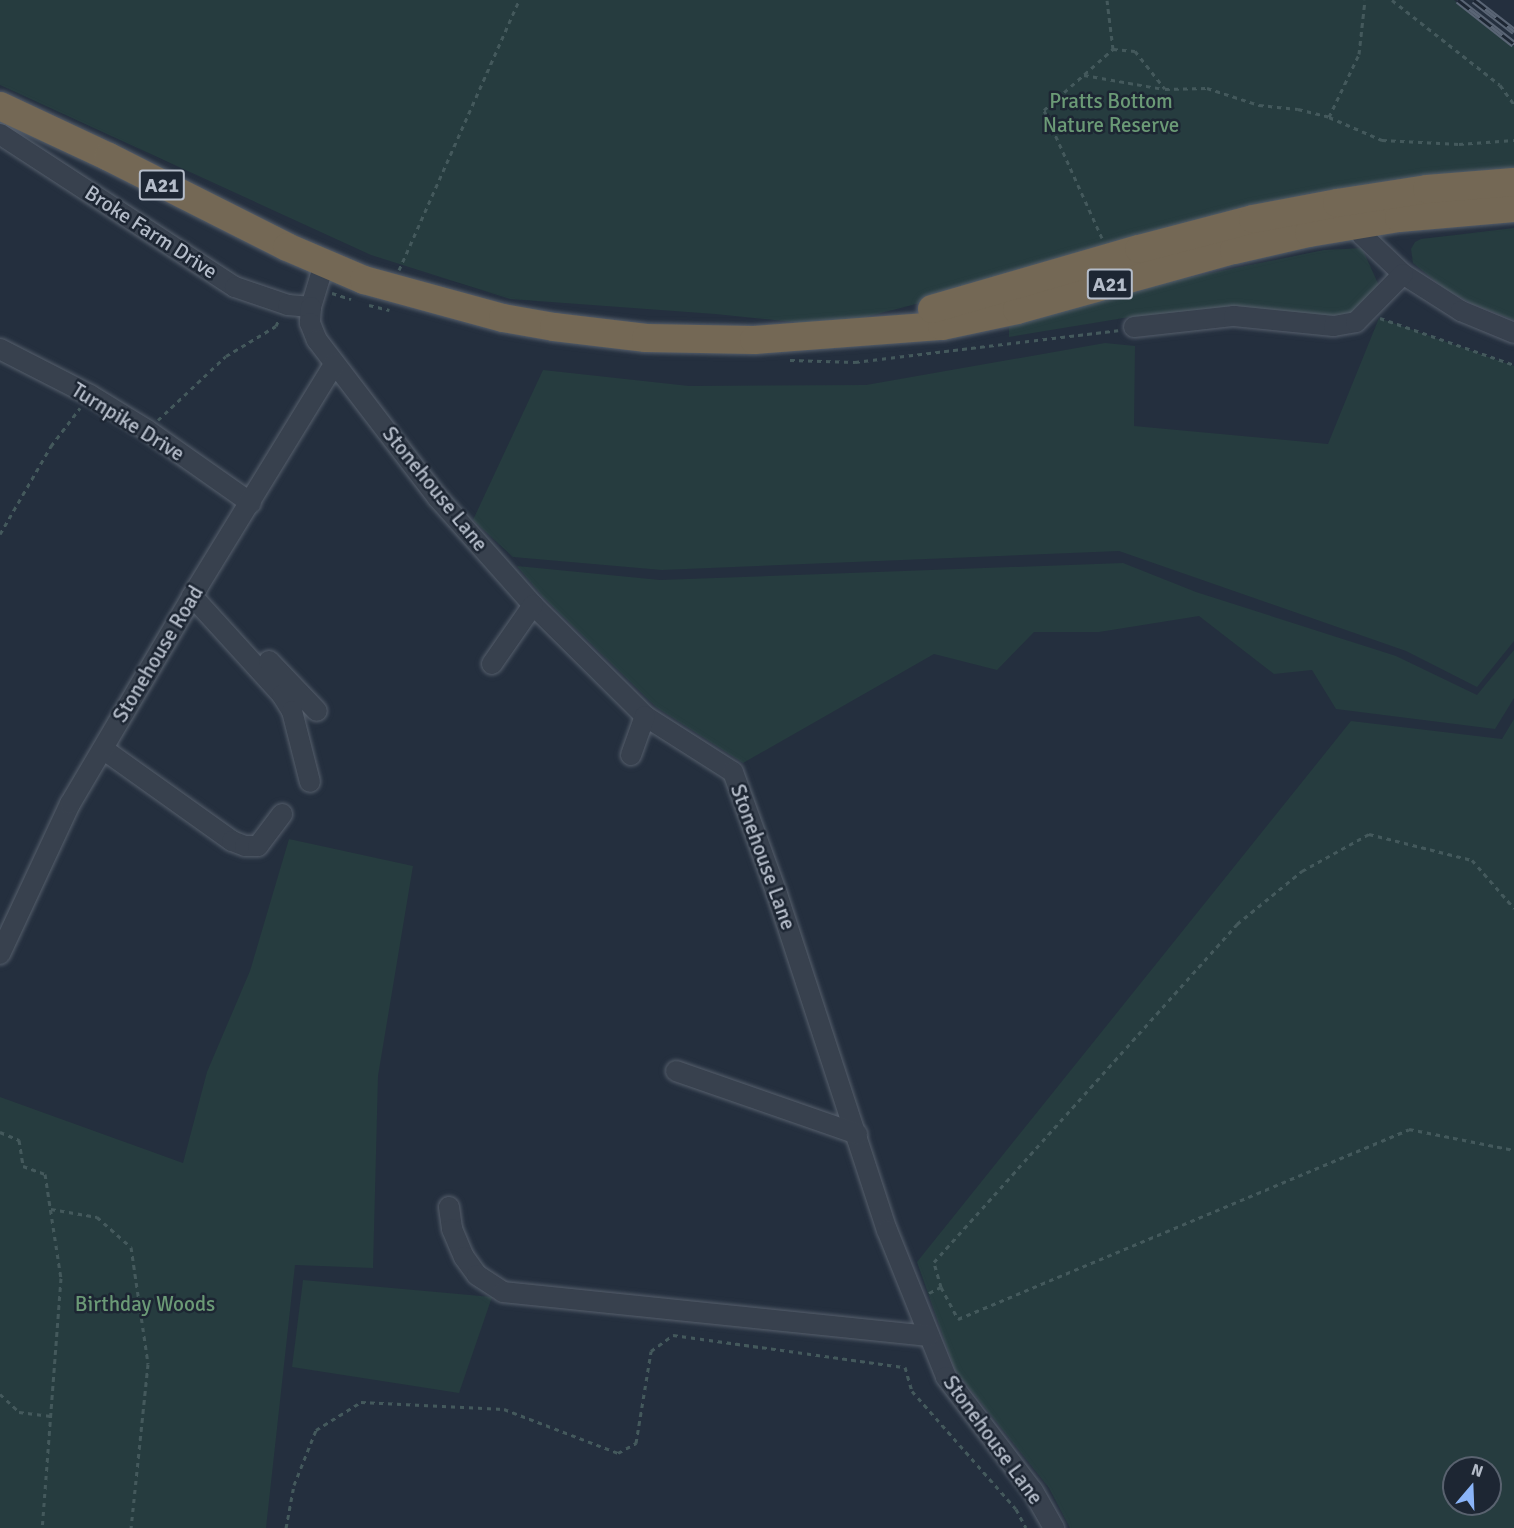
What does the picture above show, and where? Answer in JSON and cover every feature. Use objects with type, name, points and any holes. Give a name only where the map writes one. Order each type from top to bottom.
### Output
[{"type":"highway","name":"A21","points":[[0,106],[324,264],[364,280],[461,308],[528,323],[607,334],[726,340],[784,339],[858,331],[927,328],[969,321],[1067,297],[1234,250],[1360,224],[1514,208]]},
{"type":"highway","name":"A21","points":[[858,331],[1149,246],[1253,219],[1427,189],[1514,182]]},
{"type":"street","name":"Broke Farm Drive","points":[[0,135],[235,287],[288,305],[311,307]]},
{"type":"street","points":[[1337,203],[1355,210],[1365,239],[1403,274],[1461,311],[1514,333]]},
{"type":"street","name":"Stonehouse Lane","points":[[324,264],[311,307],[312,330],[334,364],[438,498],[533,605],[645,716],[733,772],[858,1134],[887,1230],[946,1377],[1033,1491],[1054,1528]]},
{"type":"street","points":[[1134,327],[1234,316],[1334,326],[1356,322],[1403,274]]},
{"type":"street","name":"Turnpike Drive","points":[[0,350],[90,395],[147,430],[252,503]]},
{"type":"street","name":"Stonehouse Road","points":[[0,954],[70,804],[195,592],[252,503],[334,364]]},
{"type":"street","points":[[195,592],[317,711]]},
{"type":"street","points":[[195,592],[282,695],[292,711],[310,782]]},
{"type":"street","points":[[492,664],[533,605]]},
{"type":"street","points":[[631,755],[645,716]]},
{"type":"street","points":[[103,748],[232,841],[245,846],[258,846],[282,814]]},
{"type":"street","points":[[676,1071],[858,1134]]},
{"type":"street","points":[[449,1207],[452,1229],[464,1257],[477,1275],[502,1292],[929,1336]]},
{"type":"path","points":[[398,272],[519,0]]},
{"type":"path","points":[[1107,0],[1113,49]]},
{"type":"path","points":[[1329,117],[1359,54],[1365,0]]},
{"type":"path","points":[[1392,0],[1500,85],[1514,104]]},
{"type":"path","points":[[1106,245],[1044,110],[1113,49],[1136,51],[1165,89]]},
{"type":"path","points":[[1084,75],[1165,89],[1207,88],[1260,105],[1298,109],[1329,117],[1382,140],[1458,144],[1514,140]]},
{"type":"path","points":[[147,430],[226,356],[276,326],[288,305]]},
{"type":"path","points":[[1365,313],[1514,365]]},
{"type":"path","points":[[0,534],[51,446],[90,395]]},
{"type":"path","points":[[1514,908],[1472,860],[1369,834],[1302,871],[1237,924],[934,1262],[941,1287],[958,1319],[1409,1129],[1514,1150]]},
{"type":"path","points":[[0,1132],[19,1140],[23,1166],[45,1174],[61,1278],[42,1528]]},
{"type":"path","points":[[51,1209],[97,1217],[131,1247],[148,1364],[131,1528]]},
{"type":"path","points":[[915,1301],[941,1287]]},
{"type":"path","points":[[286,1528],[294,1485],[316,1430],[361,1402],[504,1408],[618,1453],[636,1443],[651,1352],[673,1335],[905,1367],[912,1391],[1016,1509],[1026,1528]]},
{"type":"path","points":[[0,1394],[19,1412],[51,1416]]},
{"type":"green space","name":"Pratts Bottom Nature Reserve","points":[[0,0],[1454,0],[1514,46],[1514,170],[1399,179],[1307,194],[974,289],[831,326],[715,314],[510,299],[371,255],[0,85]]},
{"type":"green space","points":[[1514,228],[1514,320],[1472,304],[1444,288],[1413,263],[1411,249],[1415,242],[1421,239]]},
{"type":"green space","points":[[1362,248],[1380,288],[1361,326],[1130,317],[1009,337],[1009,322],[1132,289],[1324,250]]},
{"type":"green space","points":[[1379,318],[1514,366],[1514,641],[1477,687],[1406,651],[1119,551],[662,570],[513,557],[473,520],[543,370],[689,386],[866,385],[1105,343],[1135,346],[1134,426],[1328,444]]},
{"type":"green space","points":[[1123,563],[1196,592],[1396,656],[1477,695],[1514,650],[1514,698],[1495,729],[1336,709],[1312,670],[1274,674],[1199,616],[1099,632],[1034,632],[997,670],[934,654],[743,763],[656,707],[543,597],[517,566],[660,580]]},
{"type":"green space","points":[[1514,719],[1514,1528],[1070,1528],[1049,1488],[955,1370],[917,1262],[1351,721],[1502,739]]},
{"type":"green space","name":"Birthday Woods","points":[[289,839],[413,866],[378,1076],[373,1268],[295,1265],[266,1528],[0,1528],[0,1097],[183,1163],[207,1072],[250,971]]},
{"type":"green space","points":[[303,1280],[492,1297],[459,1393],[292,1367]]},
{"type":"railway","points":[[1458,0],[1514,44]]},
{"type":"railway","points":[[1474,0],[1514,31]]}]
